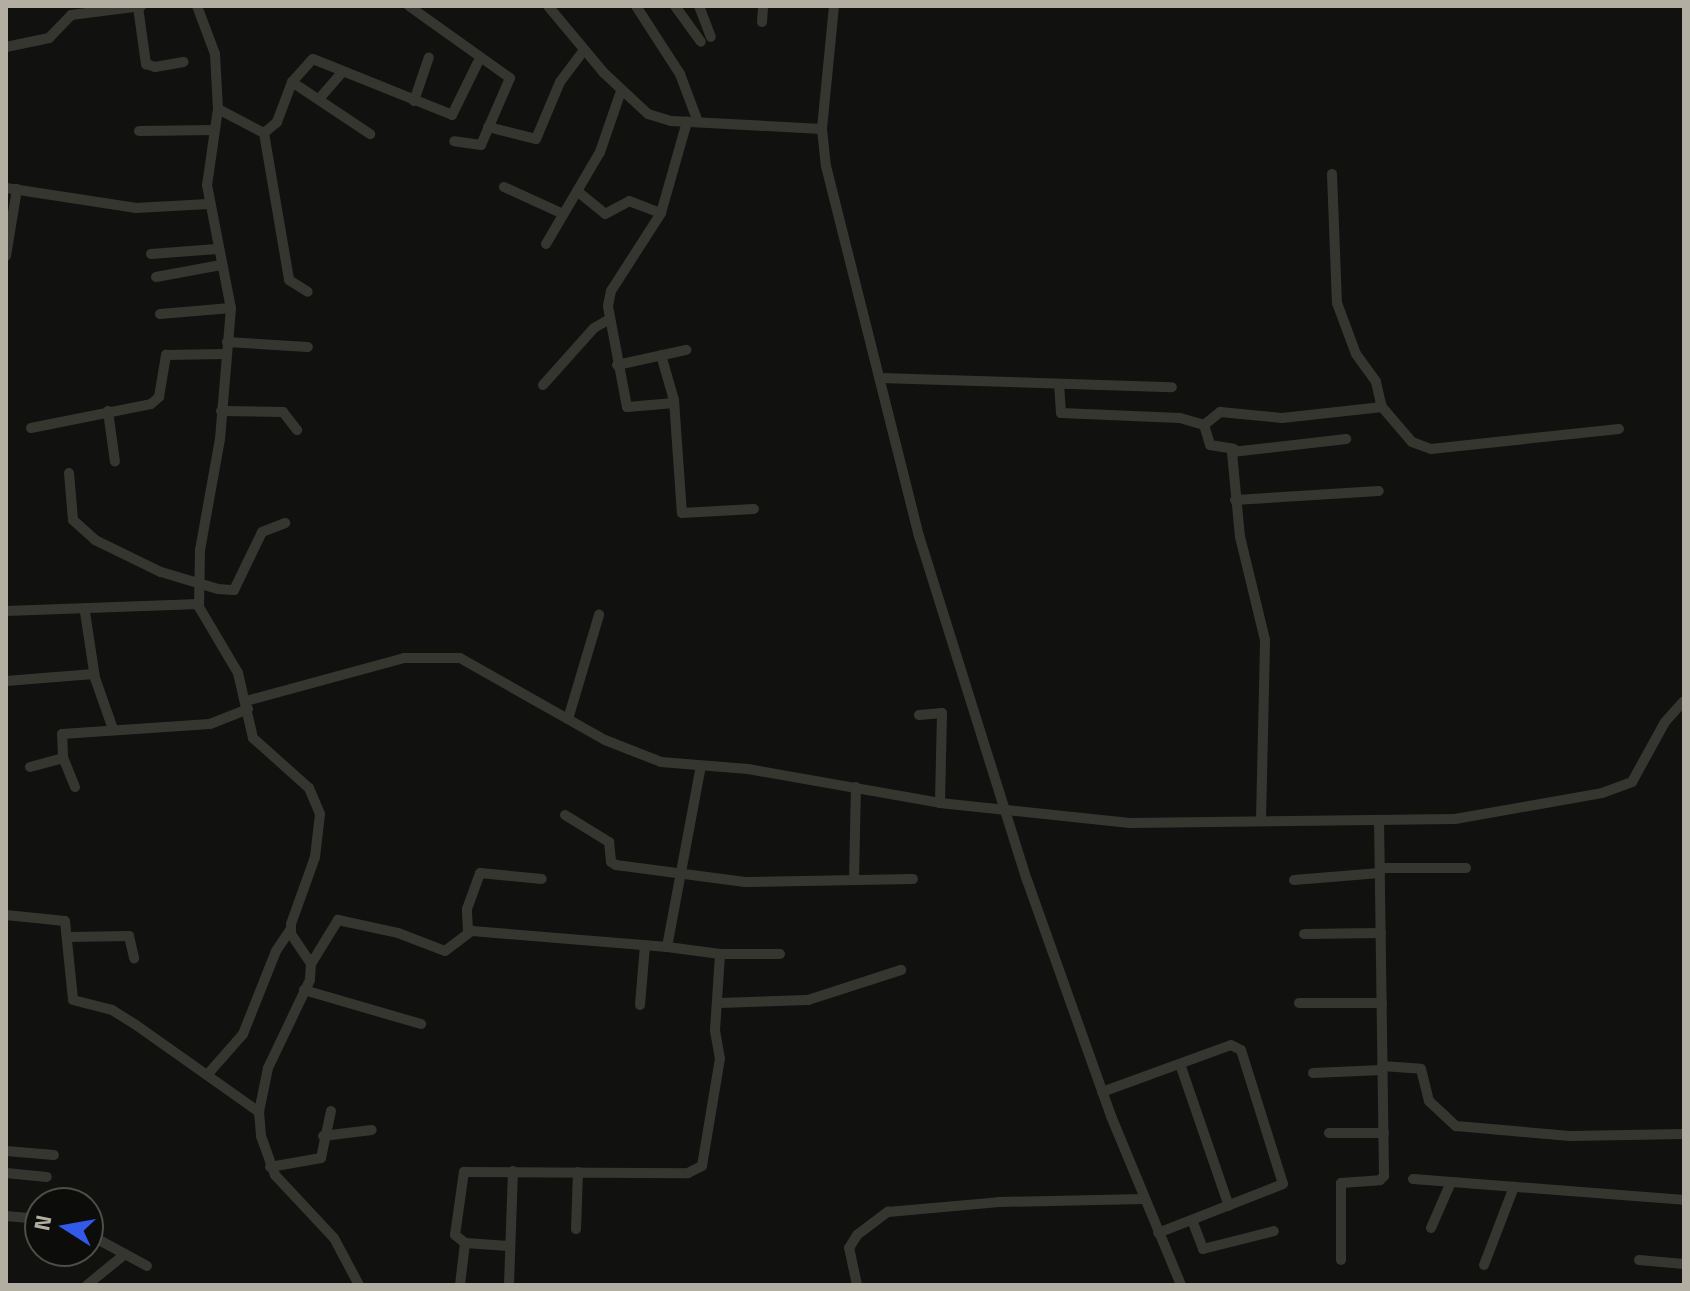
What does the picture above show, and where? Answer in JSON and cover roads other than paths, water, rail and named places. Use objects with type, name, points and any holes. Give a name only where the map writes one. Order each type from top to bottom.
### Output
[{"type":"street","points":[[207,1075],[243,1034],[276,951],[291,929],[315,857],[318,804],[298,776],[259,748],[229,653],[202,619],[199,604],[231,308],[208,204],[218,109],[215,54],[198,7],[210,6]]},
{"type":"street","points":[[409,6],[421,9],[480,58],[510,78],[479,147],[454,141]]},
{"type":"street","points":[[548,6],[583,51],[648,114],[693,122],[822,129]]},
{"type":"street","points":[[636,6],[680,74],[693,122],[661,213],[611,291],[608,320],[627,407],[674,403]]},
{"type":"street","points":[[675,6],[706,39],[699,6]]},
{"type":"street","points":[[762,22],[763,6]]},
{"type":"street","points":[[834,6],[822,129],[838,221],[919,536],[1004,810],[1102,1092],[1181,1285]]},
{"type":"street","points":[[6,47],[49,38],[71,15],[139,7],[146,64],[155,67],[184,62]]},
{"type":"street","points":[[488,127],[536,139],[560,82],[583,51]]},
{"type":"street","points":[[414,101],[429,57]]},
{"type":"street","points":[[264,133],[277,122],[292,82],[313,59],[452,115],[480,58]]},
{"type":"street","points":[[319,99],[342,73]]},
{"type":"street","points":[[292,82],[370,134]]},
{"type":"street","points":[[546,244],[600,152],[621,91]]},
{"type":"street","points":[[218,109],[264,133]]},
{"type":"street","points":[[139,131],[214,130]]},
{"type":"street","points":[[264,133],[289,280],[308,292]]},
{"type":"street","points":[[1332,174],[1337,303],[1356,354],[1376,382],[1382,407],[1412,442],[1431,449],[1619,429]]},
{"type":"street","points":[[504,187],[563,214]]},
{"type":"street","points":[[6,256],[12,188],[136,208],[208,204]]},
{"type":"street","points":[[577,191],[605,214],[629,201],[661,213]]},
{"type":"street","points":[[151,254],[217,249]]},
{"type":"street","points":[[156,277],[221,265]]},
{"type":"street","points":[[160,314],[231,308]]},
{"type":"street","points":[[543,385],[594,328],[608,320]]},
{"type":"street","points":[[227,342],[308,347]]},
{"type":"street","points":[[617,365],[686,350]]},
{"type":"street","points":[[31,428],[157,401],[168,354],[225,354]]},
{"type":"street","points":[[661,355],[674,403],[682,513],[754,509]]},
{"type":"street","points":[[880,378],[1172,387]]},
{"type":"street","points":[[1059,384],[1061,413],[1180,418],[1204,425]]},
{"type":"street","points":[[1204,425],[1220,412],[1282,418],[1382,407]]},
{"type":"street","points":[[108,411],[115,462]]},
{"type":"street","points":[[221,411],[283,412],[297,430]]},
{"type":"street","points":[[1204,425],[1210,445],[1234,449],[1346,439]]},
{"type":"street","points":[[1234,449],[1235,500],[1265,640],[1261,820]]},
{"type":"street","points":[[69,473],[70,512],[77,526],[122,555],[200,584],[234,590],[262,532],[285,523]]},
{"type":"street","points":[[1235,500],[1379,491]]},
{"type":"street","points":[[6,611],[85,612],[161,603],[199,604]]},
{"type":"street","points":[[85,612],[94,674],[113,729]]},
{"type":"street","points":[[568,719],[589,664],[599,615]]},
{"type":"street","points":[[75,787],[63,758],[62,734],[210,724],[247,705],[404,658],[460,658],[632,753],[661,762],[856,787],[940,803],[1130,823],[1455,819],[1624,787],[1639,773],[1665,722],[1684,701]]},
{"type":"street","points":[[6,681],[94,674]]},
{"type":"street","points":[[919,715],[942,713],[940,803]]},
{"type":"street","points":[[30,767],[63,758]]},
{"type":"street","points":[[667,947],[701,766]]},
{"type":"street","points":[[854,880],[856,787]]},
{"type":"street","points":[[565,815],[609,842],[613,864],[745,882],[913,879]]},
{"type":"street","points":[[1341,1260],[1341,1183],[1383,1180],[1379,821]]},
{"type":"street","points":[[1294,880],[1380,871],[1466,868]]},
{"type":"street","points":[[468,931],[467,909],[480,873],[542,879]]},
{"type":"street","points":[[6,915],[61,919],[70,937],[73,1000],[112,1010],[259,1112]]},
{"type":"street","points":[[359,1285],[334,1238],[270,1167],[259,1112],[268,1068],[304,990],[311,964],[334,921],[398,933],[445,951],[468,931],[720,954],[780,954]]},
{"type":"street","points":[[291,929],[311,964]]},
{"type":"street","points":[[1304,934],[1381,933]]},
{"type":"street","points":[[70,937],[125,934],[131,939],[134,958]]},
{"type":"street","points":[[640,1005],[645,945]]},
{"type":"street","points":[[509,1246],[465,1243],[455,1235],[461,1174],[700,1170],[720,1059],[720,954]]},
{"type":"street","points":[[719,1003],[808,1000],[901,970]]},
{"type":"street","points":[[304,990],[421,1024]]},
{"type":"street","points":[[1299,1003],[1382,1003]]},
{"type":"street","points":[[1102,1092],[1231,1045],[1241,1050],[1284,1181],[1158,1233]]},
{"type":"street","points":[[1180,1064],[1229,1206]]},
{"type":"street","points":[[1313,1073],[1382,1068],[1421,1069],[1429,1101],[1456,1126],[1570,1136],[1684,1134]]},
{"type":"street","points":[[270,1167],[321,1158],[323,1136],[331,1111]]},
{"type":"street","points":[[323,1136],[372,1130]]},
{"type":"street","points":[[1329,1133],[1384,1133]]},
{"type":"street","points":[[6,1151],[54,1155]]},
{"type":"street","points":[[509,1285],[513,1171]]},
{"type":"street","points":[[576,1229],[578,1172]]},
{"type":"street","points":[[6,1173],[47,1177]]},
{"type":"street","points":[[1413,1179],[1684,1200]]},
{"type":"street","points":[[1431,1228],[1451,1182]]},
{"type":"street","points":[[1484,1265],[1514,1187]]},
{"type":"street","points":[[857,1285],[849,1248],[857,1235],[888,1212],[999,1202],[1144,1199]]},
{"type":"street","points":[[1192,1220],[1203,1249],[1274,1231]]},
{"type":"street","points":[[104,1243],[147,1266]]},
{"type":"street","points":[[460,1285],[465,1243]]},
{"type":"street","points":[[87,1285],[125,1254]]},
{"type":"street","points":[[1639,1260],[1684,1264]]}]
